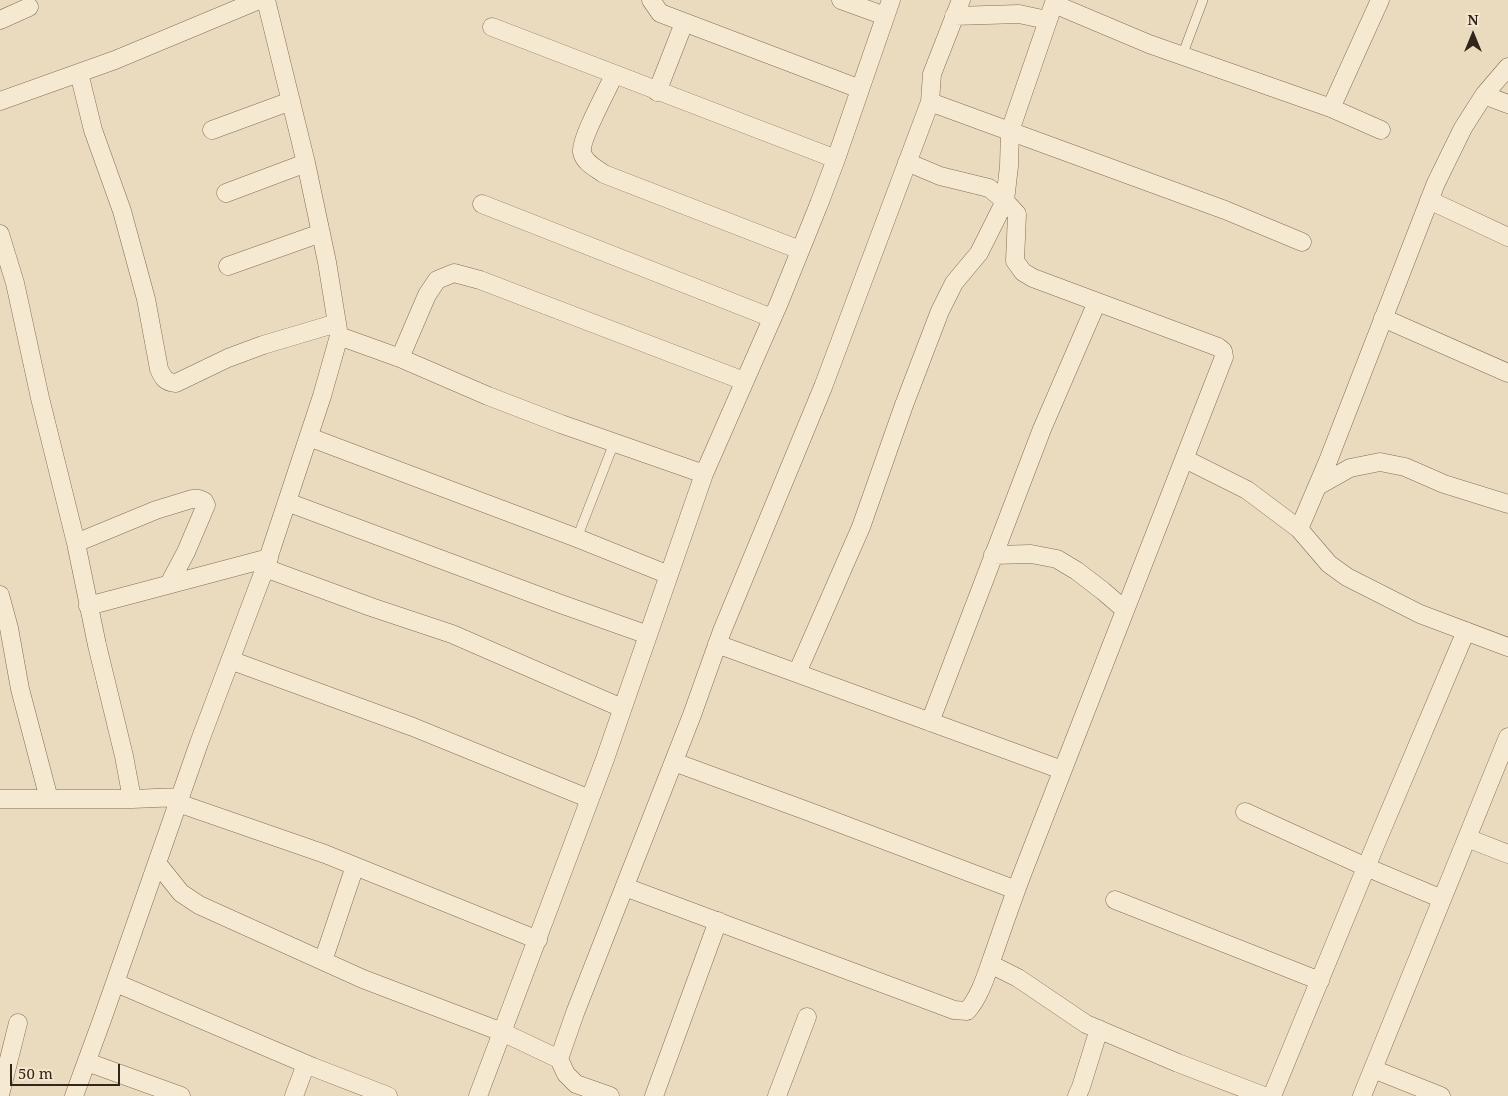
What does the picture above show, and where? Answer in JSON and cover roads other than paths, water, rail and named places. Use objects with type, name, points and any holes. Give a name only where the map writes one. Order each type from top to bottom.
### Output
[{"type":"street","points":[[0,101],[79,73],[258,0]]},
{"type":"street","points":[[74,1096],[116,983],[199,743],[267,563],[322,396],[338,330],[321,233],[306,163],[266,0]]},
{"type":"street","points":[[651,0],[660,13],[860,89]]},
{"type":"street","points":[[478,1096],[590,799],[704,474],[772,318],[836,159],[888,8],[841,0]]},
{"type":"street","points":[[1331,108],[1380,0]]},
{"type":"street","points":[[0,20],[29,6]]},
{"type":"street","points":[[559,1060],[575,1013],[674,762],[717,644],[823,387],[930,102],[932,74],[957,8],[1019,14],[1052,8],[1331,108],[1381,130]]},
{"type":"street","points":[[797,673],[861,527],[904,405],[940,311],[954,284],[978,253],[1005,201],[1010,131],[1052,8]]},
{"type":"street","points":[[657,92],[684,23]]},
{"type":"street","points":[[492,28],[836,159]]},
{"type":"street","points":[[1299,529],[1332,452],[1436,183],[1463,128],[1484,95],[1508,67]]},
{"type":"street","points":[[79,73],[93,130],[122,211],[146,299],[159,369],[162,378],[168,382],[176,383],[228,358],[263,345],[338,330],[488,396],[704,474]]},
{"type":"street","points":[[614,75],[585,139],[582,151],[587,162],[604,174],[800,250]]},
{"type":"street","points":[[1484,95],[1508,104]]},
{"type":"street","points":[[212,130],[291,101]]},
{"type":"street","points":[[930,102],[1225,210],[1302,242]]},
{"type":"street","points":[[625,887],[954,1010],[967,1011],[974,1003],[990,964],[1062,770],[1224,357],[1223,351],[1218,347],[1033,278],[1023,272],[1015,261],[1017,214],[1005,201],[989,188],[940,176],[907,162]]},
{"type":"street","points":[[226,193],[306,163]]},
{"type":"street","points":[[1429,200],[1508,236]]},
{"type":"street","points":[[482,204],[772,318]]},
{"type":"street","points":[[228,266],[321,233]]},
{"type":"street","points":[[0,234],[15,284],[40,398],[76,543],[88,606],[124,756],[132,799]]},
{"type":"street","points":[[400,358],[427,295],[437,280],[454,273],[480,280],[744,382]]},
{"type":"street","points":[[930,722],[1042,429],[1097,302]]},
{"type":"street","points":[[1383,318],[1508,373]]},
{"type":"street","points":[[309,437],[577,538],[669,575]]},
{"type":"street","points":[[1185,459],[1247,490],[1299,529],[1329,564],[1347,578],[1420,614],[1508,647]]},
{"type":"street","points":[[1318,486],[1350,468],[1380,462],[1405,467],[1444,484],[1508,504]]},
{"type":"street","points":[[76,543],[156,510],[192,499],[204,501],[206,505],[186,552],[169,584]]},
{"type":"street","points":[[287,502],[558,603],[648,634]]},
{"type":"street","points":[[994,554],[1031,554],[1057,559],[1077,571],[1124,610]]},
{"type":"street","points":[[88,606],[169,584],[267,563],[371,607],[452,634],[622,708]]},
{"type":"street","points":[[0,595],[20,689],[49,799]]},
{"type":"street","points":[[1272,1096],[1466,631]]},
{"type":"street","points":[[717,644],[1062,770]]},
{"type":"street","points":[[230,660],[413,727],[590,799]]},
{"type":"street","points":[[1362,1096],[1508,737]]},
{"type":"street","points":[[674,762],[1016,890]]},
{"type":"street","points":[[0,799],[179,800],[325,854],[538,940]]},
{"type":"street","points":[[1245,812],[1366,867],[1442,898]]},
{"type":"street","points":[[1467,838],[1508,854]]},
{"type":"street","points":[[157,863],[180,893],[199,905],[363,979],[502,1032],[559,1060],[566,1074],[576,1084],[610,1096]]},
{"type":"street","points":[[323,961],[355,866]]},
{"type":"street","points":[[1115,900],[1320,981]]},
{"type":"street","points":[[654,1096],[718,922]]},
{"type":"street","points":[[990,964],[1018,978],[1086,1024],[1178,1063],[1264,1096]]},
{"type":"street","points":[[116,983],[306,1064],[388,1096]]},
{"type":"street","points":[[777,1096],[808,1016]]},
{"type":"street","points":[[0,1095],[18,1023]]},
{"type":"street","points":[[1077,1096],[1099,1030]]},
{"type":"street","points":[[86,1062],[181,1096]]},
{"type":"street","points":[[294,1096],[306,1064]]},
{"type":"street","points":[[1373,1069],[1441,1096]]},
{"type":"lane","points":[[1182,56],[1203,0]]},
{"type":"lane","points":[[577,538],[614,443]]}]
